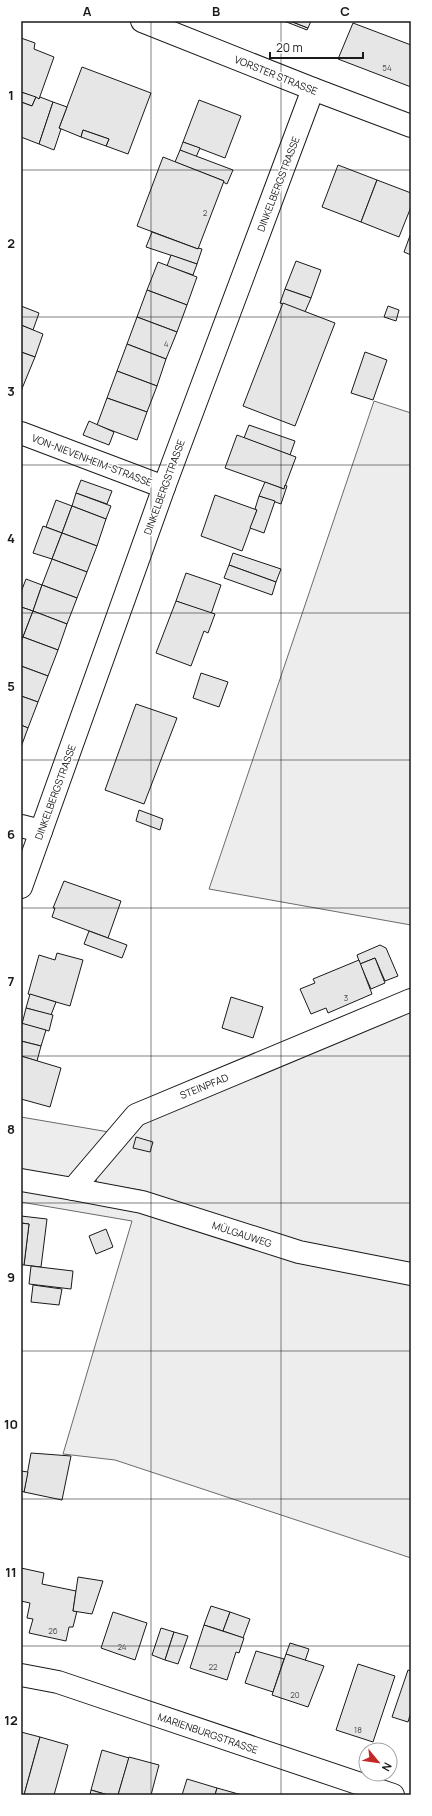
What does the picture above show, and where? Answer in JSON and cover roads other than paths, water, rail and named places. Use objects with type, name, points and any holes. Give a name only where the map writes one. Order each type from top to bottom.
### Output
[{"type":"street","name":"VORSTER STRASSE","points":[[142,21],[411,126]]},
{"type":"street","name":"DINKELBERGSTRASSE","points":[[21,887],[31,829],[164,486],[313,89]]},
{"type":"street","name":"VON-NIEVENHEIM-STRASSE","points":[[21,433],[164,486]]},
{"type":"street","name":"STEINPFAD","points":[[73,1188],[136,1115],[411,1000]]},
{"type":"street","points":[[21,1180],[73,1188]]},
{"type":"street","name":"MÜLGAUWEG","points":[[73,1188],[142,1202],[299,1252],[411,1274]]},
{"type":"street","name":"MARIENBURGSTRASSE","points":[[21,1675],[58,1682],[393,1795]]}]
